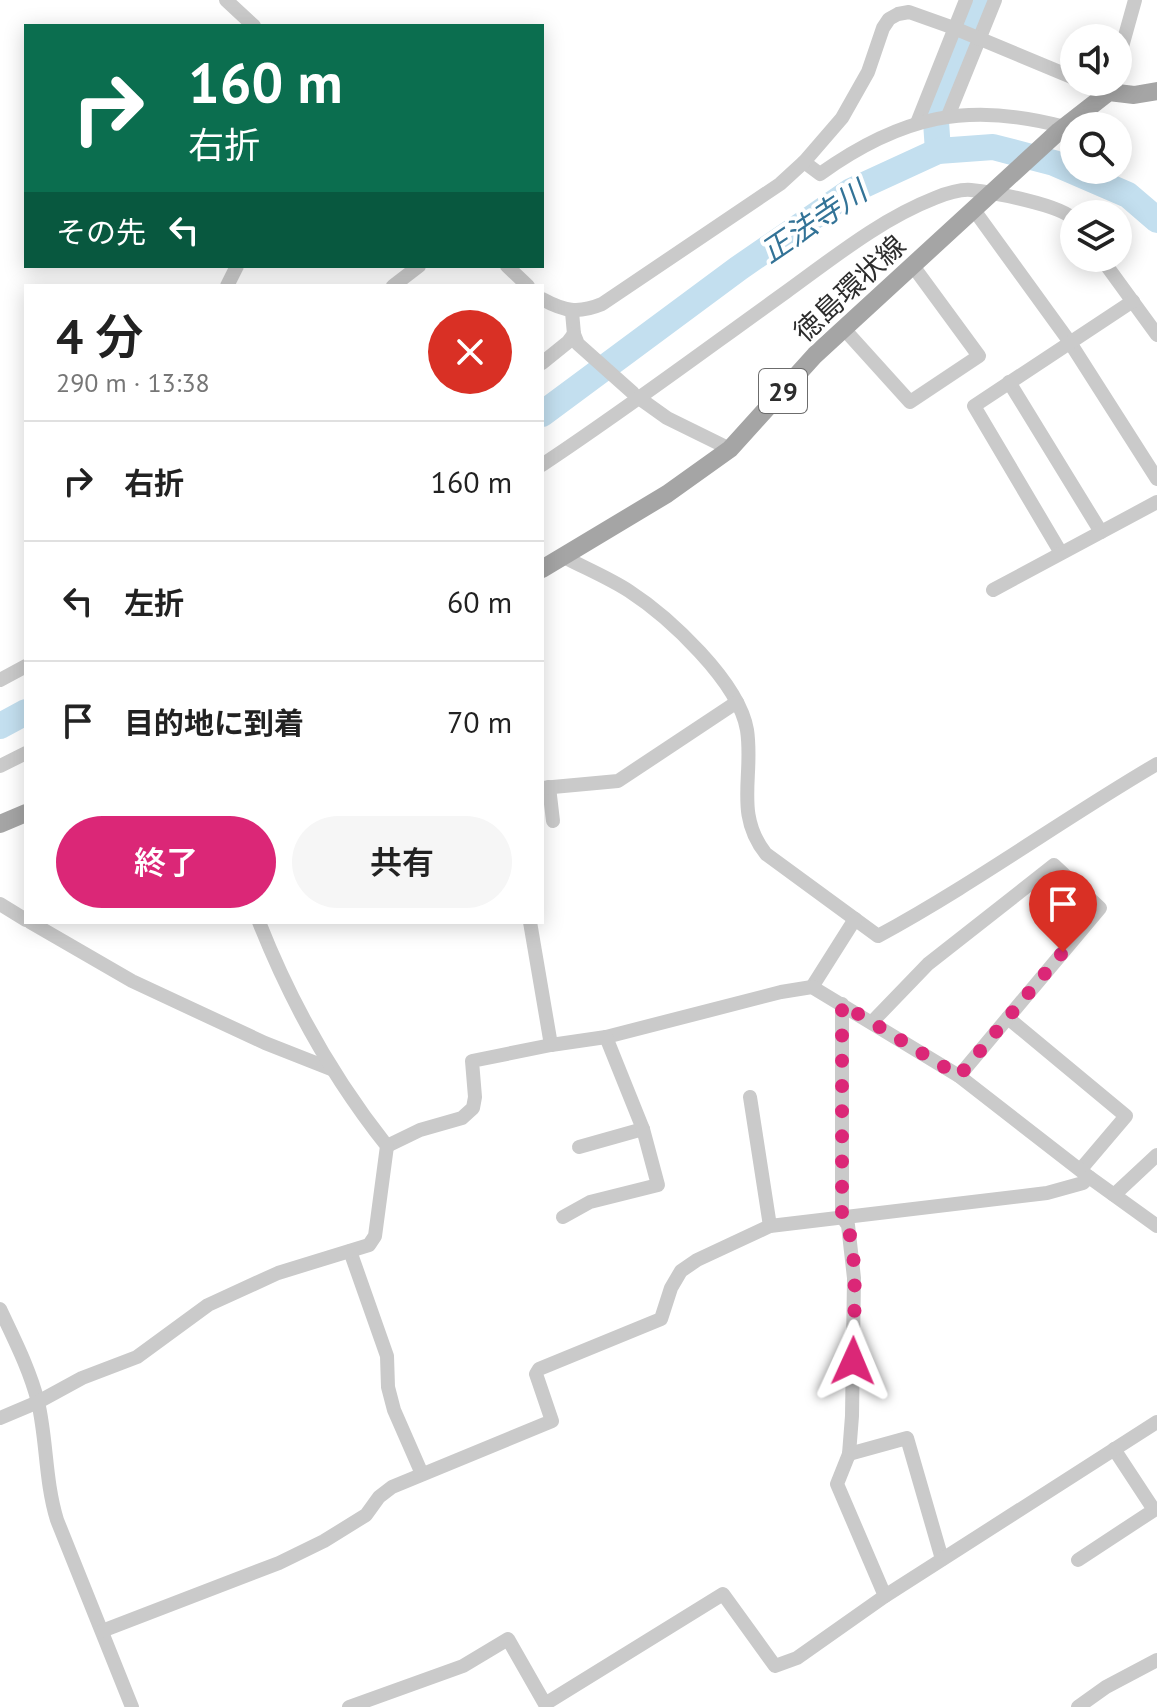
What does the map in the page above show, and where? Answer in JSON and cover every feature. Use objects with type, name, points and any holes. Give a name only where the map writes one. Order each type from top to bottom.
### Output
[{"type":"main road","points":[[1132,94],[1157,91]]},
{"type":"main road","name":"徳島環状線","points":[[1082,112],[1100,96]]},
{"type":"main road","name":"徳島環状線","points":[[544,568],[677,487],[730,449],[815,355],[1060,131]]},
{"type":"main road","points":[[0,824],[24,814]]},
{"type":"street","points":[[226,0],[252,24]]},
{"type":"street","points":[[921,122],[966,0]]},
{"type":"street","points":[[946,116],[976,38],[995,0]]},
{"type":"street","points":[[1128,24],[1135,0]]},
{"type":"street","points":[[544,300],[572,312],[602,304],[755,202],[804,162],[842,118],[856,97],[889,19],[912,6],[976,38],[1060,72]]},
{"type":"street","points":[[804,162],[820,174],[879,137],[946,116],[1009,115],[1060,128]]},
{"type":"street","points":[[544,464],[636,395],[895,217],[936,197],[968,189],[997,189],[1060,210]]},
{"type":"street","points":[[974,210],[1069,341],[1157,479]]},
{"type":"street","points":[[844,329],[910,402],[979,356],[913,266]]},
{"type":"street","points":[[396,284],[416,268]]},
{"type":"street","points":[[509,268],[526,284]]},
{"type":"street","points":[[1111,272],[1157,335]]},
{"type":"street","points":[[1061,553],[974,406],[1133,301]]},
{"type":"street","points":[[572,312],[576,339],[636,395],[667,418],[730,449]]},
{"type":"street","points":[[544,361],[576,339]]},
{"type":"street","points":[[1009,382],[1101,532]]},
{"type":"street","points":[[993,590],[1157,502]]},
{"type":"street","points":[[564,557],[630,592],[712,664],[737,702],[747,732],[746,788],[754,839],[766,854],[878,936],[930,908],[1093,801],[1157,764]]},
{"type":"street","points":[[0,680],[24,667]]},
{"type":"street","points":[[553,821],[546,788],[618,781],[737,702]]},
{"type":"street","points":[[0,766],[24,754]]},
{"type":"street","points":[[872,1022],[928,964],[1054,865],[1100,908],[959,1076]]},
{"type":"street","points":[[0,904],[24,915]]},
{"type":"street","points":[[812,987],[855,919]]},
{"type":"street","points":[[39,924],[132,981],[265,1043],[331,1069]]},
{"type":"street","points":[[0,1418],[82,1378],[137,1357],[208,1305],[278,1273],[369,1245],[375,1236],[387,1146],[354,1105],[331,1069],[303,1018],[260,924]]},
{"type":"street","points":[[530,924],[551,1045]]},
{"type":"street","points":[[387,1146],[420,1130],[462,1118],[473,1108],[472,1061],[606,1037],[781,992],[812,987],[959,1076],[1157,1226]]},
{"type":"street","points":[[842,1004],[842,1217],[848,1225],[854,1278],[849,1454],[837,1484],[885,1596]]},
{"type":"street","points":[[102,1631],[279,1563],[324,1541],[366,1515],[379,1497],[392,1487],[552,1421],[536,1374],[539,1369],[661,1319],[671,1288],[681,1271],[697,1260],[770,1226],[1047,1193],[1083,1183],[1085,1173],[1126,1116],[1008,1018]]},
{"type":"street","points":[[563,1217],[590,1202],[658,1185],[643,1129],[606,1037]]},
{"type":"street","points":[[750,1097],[770,1226]]},
{"type":"street","points":[[579,1147],[643,1129]]},
{"type":"street","points":[[1114,1195],[1157,1155]]},
{"type":"street","points":[[350,1251],[387,1356],[388,1387],[394,1410],[422,1474]]},
{"type":"street","points":[[0,1309],[22,1356],[38,1402],[51,1500],[132,1707]]},
{"type":"street","points":[[349,1707],[463,1666],[508,1639],[545,1704],[723,1594],[775,1666],[797,1658],[885,1596],[1157,1422]]},
{"type":"street","points":[[849,1454],[907,1438],[942,1559]]},
{"type":"street","points":[[1078,1560],[1154,1510],[1114,1449]]},
{"type":"street","points":[[1078,1707],[1106,1687],[1157,1660]]},
{"type":"waterway","points":[[938,151],[935,107],[980,0]]},
{"type":"waterway","name":"正法寺川","points":[[544,413],[739,268],[851,191],[938,151],[993,147],[1054,163],[1128,195],[1157,220]]},
{"type":"waterway","name":"正法寺川","points":[[0,726],[24,713]]},
{"type":"route","points":[[853,1361],[852,1250],[848,1225],[842,1217],[842,1004],[959,1076],[1063,952]]}]
